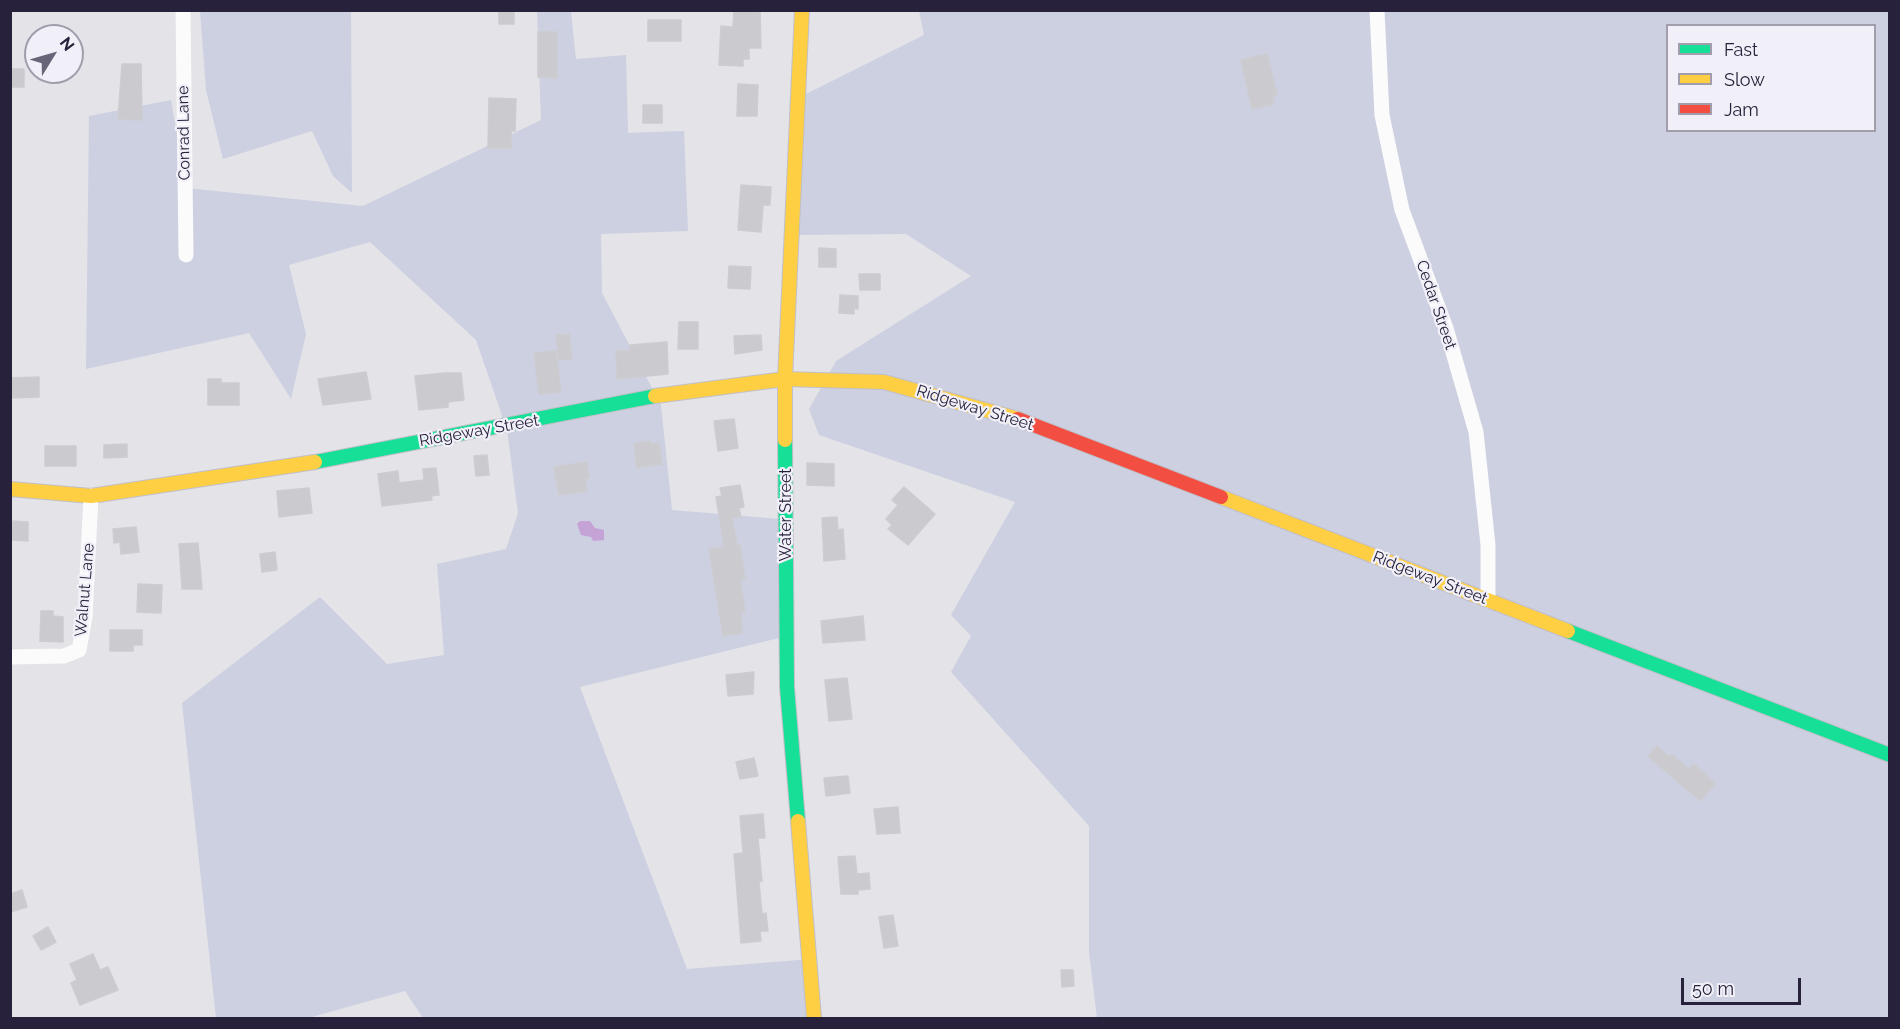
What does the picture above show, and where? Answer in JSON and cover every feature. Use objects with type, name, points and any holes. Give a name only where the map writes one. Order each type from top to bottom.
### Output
[{"type":"street","name":"Conrad Lane","points":[[183,10],[186,255]]},
{"type":"street","name":"Water Street","points":[[802,10],[785,379],[787,687],[814,1018]]},
{"type":"street","name":"Cedar Street","points":[[1377,10],[1382,115],[1402,210],[1446,328],[1476,432],[1488,545],[1488,600]]},
{"type":"street","name":"Ridgeway Street","points":[[10,489],[91,496],[303,464],[497,429],[677,392],[785,379],[884,382],[1000,412],[1890,755]]},
{"type":"street","name":"Walnut Lane","points":[[10,657],[64,656],[78,650],[85,617],[91,496]]},
{"type":"shaded area","points":[[200,11],[351,11],[352,193],[333,176],[312,131],[223,159],[206,90]]},
{"type":"shaded area","points":[[537,11],[571,11],[576,59],[626,55],[628,133],[684,131],[688,231],[601,234],[602,293],[661,405],[672,510],[779,519],[787,636],[580,687],[687,969],[811,959],[815,1018],[423,1018],[405,991],[308,1018],[216,1018],[182,703],[320,597],[387,664],[444,655],[437,564],[506,549],[518,513],[507,430],[476,340],[370,242],[289,265],[306,334],[291,399],[249,333],[86,369],[89,116],[171,100],[186,188],[363,206],[541,120]]},
{"type":"shaded area","points":[[919,11],[1889,11],[1889,1018],[1097,1018],[1089,953],[1089,826],[951,672],[971,636],[951,615],[1015,502],[819,435],[809,409],[836,361],[971,276],[906,234],[798,235],[796,99],[924,35]]},
{"type":"shaded area","points":[[580,521],[590,521],[595,528],[604,530],[604,540],[593,541],[591,537],[581,535],[577,524]]},
{"type":"building","points":[[499,10],[514,10],[514,24],[499,24]]},
{"type":"building","points":[[734,10],[760,10],[761,48],[749,48],[749,59],[743,59],[743,66],[719,65],[721,26],[733,27]]},
{"type":"building","points":[[648,20],[681,20],[681,41],[648,41]]},
{"type":"building","points":[[538,32],[557,32],[557,78],[538,77]]},
{"type":"building","points":[[1267,54],[1277,95],[1272,97],[1274,104],[1252,109],[1241,60]]},
{"type":"building","points":[[122,64],[141,64],[142,120],[118,119]]},
{"type":"building","points":[[10,69],[24,69],[24,87],[10,87]]},
{"type":"building","points":[[738,84],[758,85],[757,116],[737,116]]},
{"type":"building","points":[[489,98],[516,99],[515,131],[511,131],[511,148],[488,148]]},
{"type":"building","points":[[643,105],[662,105],[662,123],[643,123]]},
{"type":"building","points":[[741,185],[771,187],[770,205],[763,205],[761,232],[738,230]]},
{"type":"building","points":[[819,248],[836,249],[836,267],[819,267]]},
{"type":"building","points":[[729,266],[751,267],[750,289],[728,288]]},
{"type":"building","points":[[859,274],[880,274],[880,290],[860,290]]},
{"type":"building","points":[[840,295],[858,296],[858,309],[854,308],[854,314],[839,313]]},
{"type":"building","points":[[679,322],[698,322],[698,349],[678,349]]},
{"type":"building","points":[[569,334],[572,359],[559,360],[556,335]]},
{"type":"building","points":[[761,335],[762,350],[735,354],[734,336]]},
{"type":"building","points":[[667,342],[668,374],[617,379],[616,351],[630,350],[630,345]]},
{"type":"building","points":[[556,351],[561,392],[539,394],[534,353]]},
{"type":"building","points":[[366,372],[371,399],[323,405],[318,379]]},
{"type":"building","points":[[461,373],[464,400],[448,402],[448,407],[419,410],[415,376]]},
{"type":"building","points":[[39,377],[39,397],[10,398],[10,378]]},
{"type":"building","points":[[208,379],[221,379],[221,383],[239,383],[239,405],[208,405]]},
{"type":"building","points":[[734,419],[738,448],[718,451],[714,421]]},
{"type":"building","points":[[650,441],[651,444],[659,443],[662,464],[637,468],[634,444]]},
{"type":"building","points":[[127,444],[127,457],[104,458],[104,445]]},
{"type":"building","points":[[45,446],[76,446],[76,466],[45,466]]},
{"type":"building","points":[[487,455],[489,475],[476,476],[474,456]]},
{"type":"building","points":[[587,462],[589,478],[585,478],[587,491],[559,495],[554,467]]},
{"type":"building","points":[[807,463],[834,464],[834,486],[807,485]]},
{"type":"building","points":[[436,468],[439,495],[431,496],[432,500],[382,506],[378,474],[398,471],[399,483],[424,480],[423,469]]},
{"type":"building","points":[[740,485],[744,507],[739,508],[741,517],[732,518],[737,545],[740,545],[745,579],[740,579],[745,612],[741,612],[742,633],[723,636],[709,549],[724,547],[716,497],[722,496],[720,488]]},
{"type":"building","points":[[904,487],[935,514],[908,545],[888,529],[892,525],[886,519],[898,505],[892,500]]},
{"type":"building","points":[[309,488],[312,513],[279,517],[277,491]]},
{"type":"building","points":[[837,517],[838,530],[843,529],[845,559],[824,561],[822,518]]},
{"type":"building","points":[[13,521],[28,522],[28,541],[12,540]]},
{"type":"building","points":[[136,527],[139,552],[121,554],[120,542],[114,543],[113,529]]},
{"type":"building","points":[[198,543],[202,589],[182,589],[179,544]]},
{"type":"building","points":[[275,552],[277,570],[262,572],[260,554]]},
{"type":"building","points":[[138,584],[162,585],[161,613],[137,612]]},
{"type":"building","points":[[41,611],[53,611],[53,616],[63,617],[63,642],[40,641]]},
{"type":"building","points":[[863,616],[865,640],[823,643],[821,621]]},
{"type":"building","points":[[110,630],[142,630],[142,645],[133,645],[133,651],[110,651]]},
{"type":"building","points":[[754,672],[753,694],[728,696],[726,675]]},
{"type":"building","points":[[847,678],[852,719],[829,721],[825,680]]},
{"type":"building","points":[[1657,746],[1669,757],[1672,754],[1689,770],[1694,764],[1715,784],[1700,801],[1648,756]]},
{"type":"building","points":[[754,758],[758,776],[740,779],[736,762]]},
{"type":"building","points":[[848,776],[850,793],[826,796],[824,778]]},
{"type":"building","points":[[898,807],[900,833],[877,834],[874,809]]},
{"type":"building","points":[[763,814],[765,838],[758,838],[762,881],[759,882],[762,914],[766,913],[768,931],[760,931],[761,941],[741,943],[734,854],[743,853],[740,816]]},
{"type":"building","points":[[855,856],[857,874],[869,873],[870,889],[858,890],[858,894],[841,894],[838,857]]},
{"type":"building","points":[[22,890],[27,907],[10,912],[10,894]]},
{"type":"building","points":[[893,915],[898,946],[884,948],[879,917]]},
{"type":"building","points":[[48,927],[56,942],[41,950],[33,936]]},
{"type":"building","points":[[93,954],[100,970],[108,967],[118,990],[80,1005],[71,983],[77,980],[70,964]]},
{"type":"building","points":[[1061,970],[1073,970],[1074,986],[1062,987]]},
{"type":"traffic: fast","points":[[315,462],[655,396]]},
{"type":"traffic: fast","points":[[785,440],[787,687],[798,821]]},
{"type":"traffic: fast","points":[[1568,631],[1890,755]]},
{"type":"traffic: slow","points":[[785,440],[785,379],[802,10]]},
{"type":"traffic: slow","points":[[655,396],[785,379],[884,382],[1018,419]]},
{"type":"traffic: slow","points":[[10,489],[91,496],[315,462]]},
{"type":"traffic: slow","points":[[1221,497],[1568,631]]},
{"type":"traffic: slow","points":[[798,821],[814,1018]]},
{"type":"traffic: jam","points":[[1018,419],[1221,497]]}]
